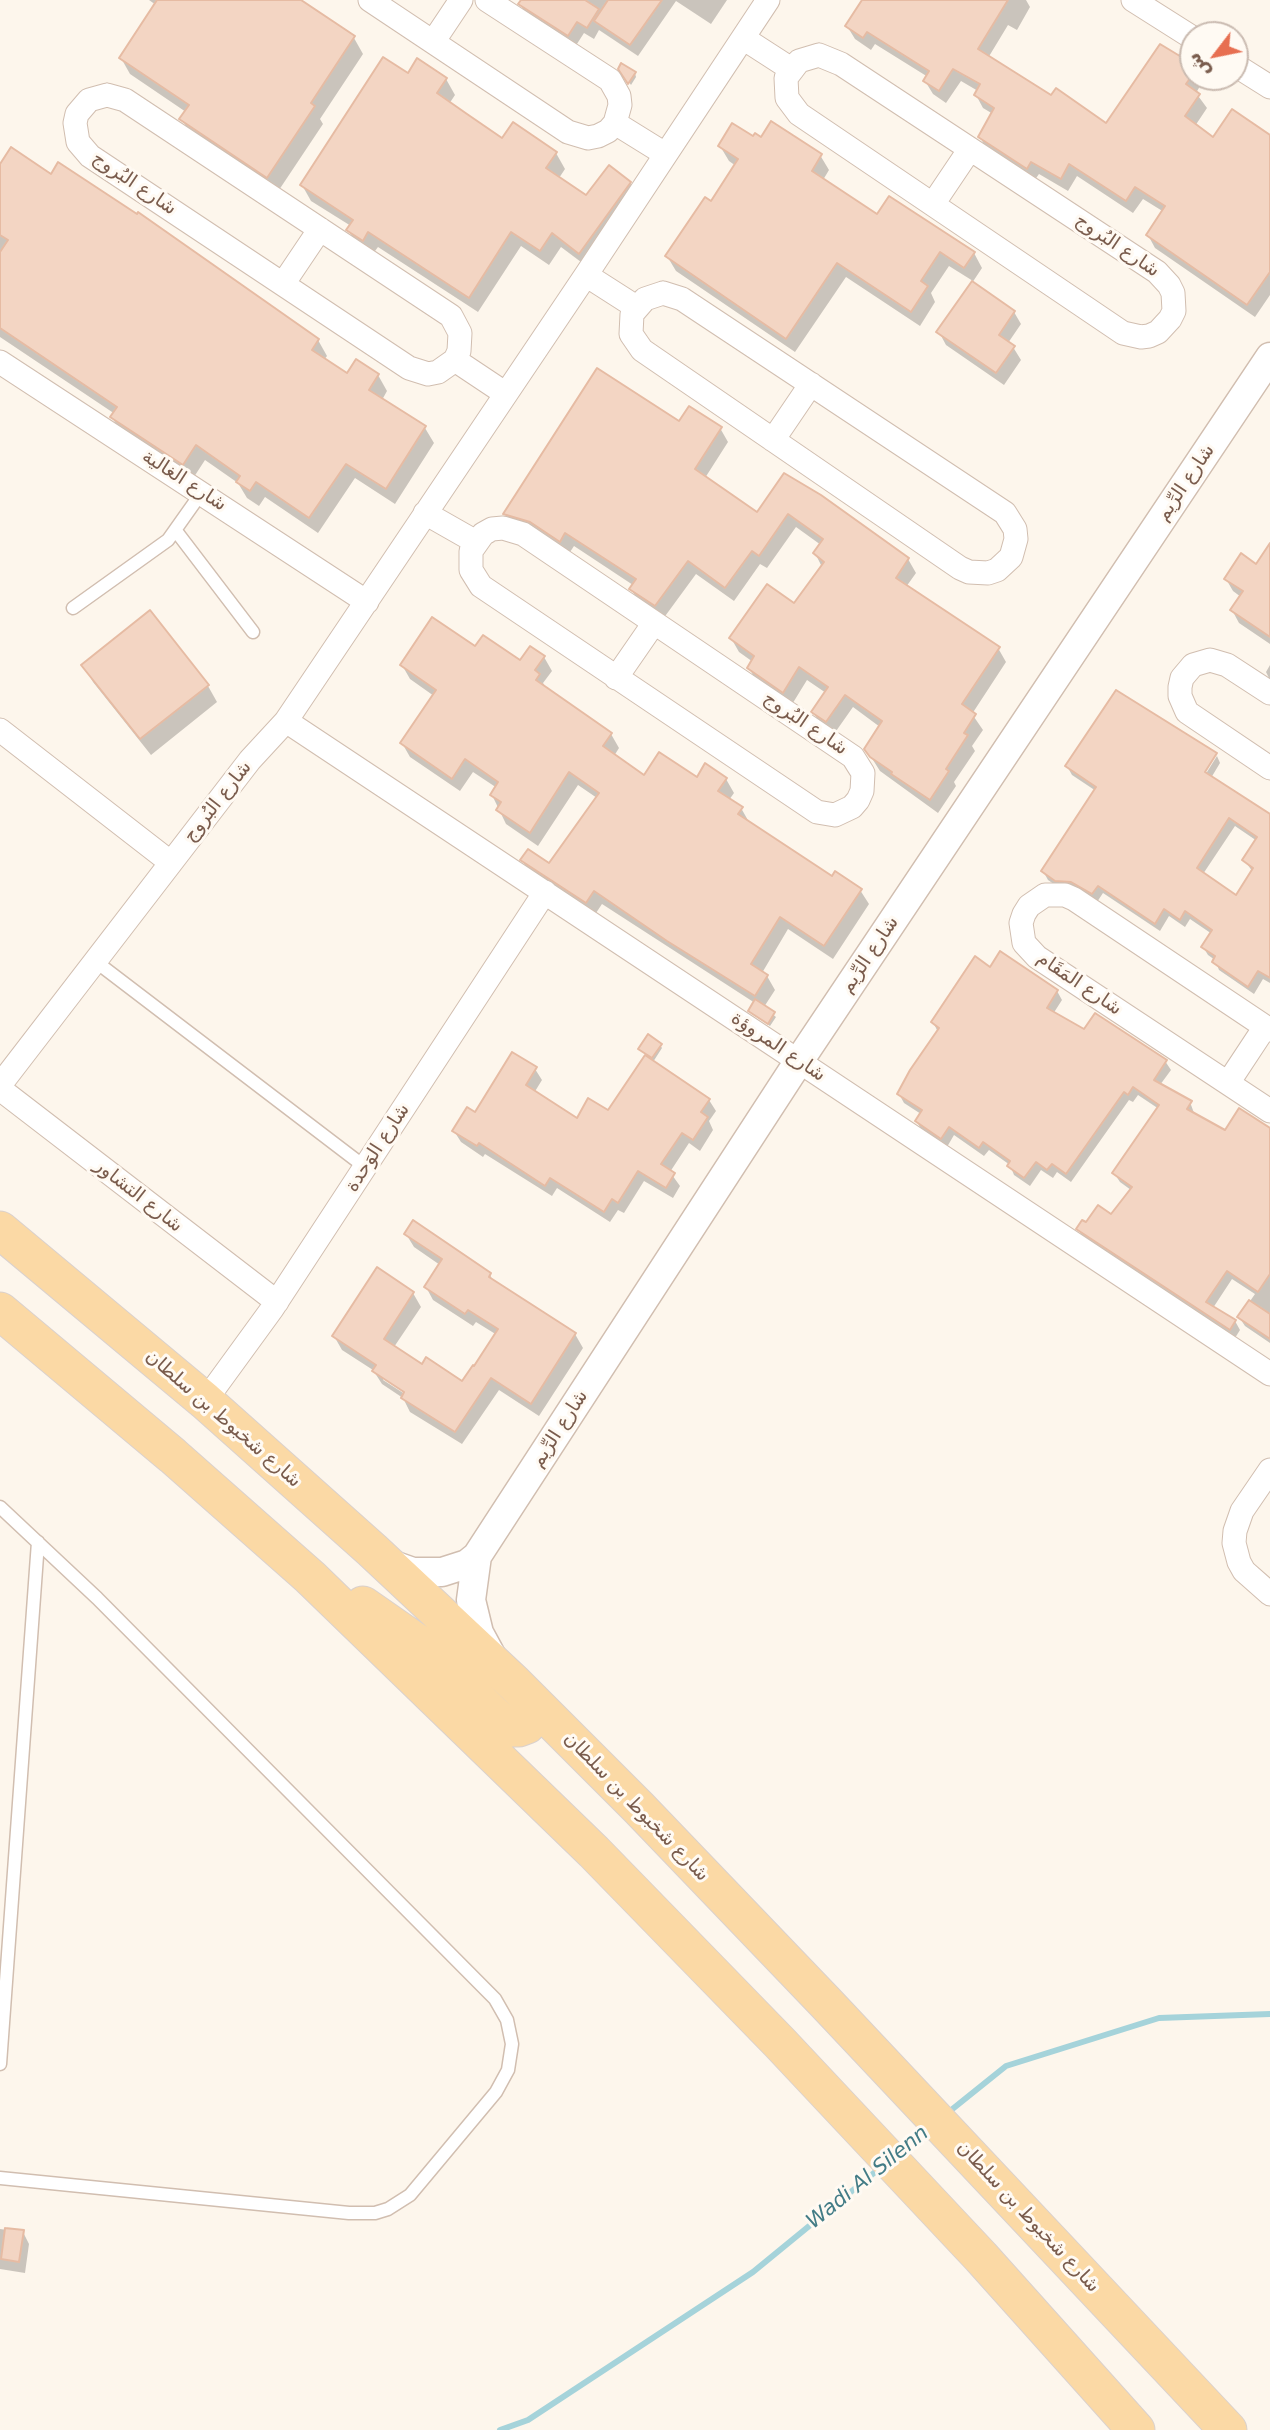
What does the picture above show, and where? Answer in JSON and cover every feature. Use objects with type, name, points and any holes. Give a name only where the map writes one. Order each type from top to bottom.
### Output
[{"type":"main road","name":"شارع شخبوط بن سلطان","points":[[0,1230],[205,1401],[372,1550],[523,1692],[639,1808],[826,2003],[1228,2430]]},
{"type":"main road","points":[[0,1311],[173,1456],[310,1577],[584,1843],[780,2043],[982,2257],[1136,2430]]},
{"type":"main road","points":[[310,1577],[396,1626],[422,1646],[510,1728],[527,1725],[532,1718],[534,1710],[523,1692]]},
{"type":"street","points":[[370,0],[578,137],[598,136],[615,123],[619,115],[619,96],[610,80],[487,0]]},
{"type":"street","points":[[433,42],[461,0]]},
{"type":"street","name":"شارع البُروج","points":[[0,1087],[170,862],[250,760],[286,721],[768,0]]},
{"type":"street","points":[[1133,0],[1179,29]]},
{"type":"street","points":[[743,38],[791,69]]},
{"type":"street","name":"شارع البُروج","points":[[809,56],[830,58],[970,149],[1164,278],[1173,293],[1174,311],[1170,319],[1158,332],[1149,336],[1123,333],[791,107],[785,88],[791,69],[809,56]]},
{"type":"street","points":[[1249,74],[1270,87]]},
{"type":"street","name":"شارع البُروج","points":[[107,94],[125,100],[320,229],[451,316],[460,332],[459,351],[455,360],[438,372],[418,372],[83,150],[78,142],[75,123],[82,106],[89,100],[107,94]]},
{"type":"street","points":[[615,123],[665,154]]},
{"type":"street","points":[[933,204],[970,149]]},
{"type":"street","points":[[283,284],[320,229]]},
{"type":"street","points":[[586,275],[636,307]]},
{"type":"street","points":[[652,295],[672,295],[1005,513],[1015,529],[1016,538],[1011,557],[997,570],[988,573],[978,574],[960,568],[642,350],[631,334],[630,324],[636,307],[652,295]]},
{"type":"street","name":"شارع الرِّيم","points":[[523,1692],[487,1651],[474,1614],[471,1600],[477,1556],[799,1061],[1270,357]]},
{"type":"street","points":[[455,360],[506,394]]},
{"type":"street","name":"شارع الغالية","points":[[0,362],[367,602]]},
{"type":"street","points":[[773,440],[811,384]]},
{"type":"street","points":[[425,513],[475,542]]},
{"type":"street","name":"شارع البُروج","points":[[492,529],[513,530],[654,622],[853,757],[863,773],[862,792],[858,800],[852,807],[835,815],[817,812],[616,678],[481,586],[471,570],[471,551],[475,542],[492,529]]},
{"type":"street","points":[[616,678],[654,622]]},
{"type":"street","points":[[1270,693],[1227,665],[1210,660],[1193,664],[1182,678],[1180,687],[1180,696],[1187,712],[1270,768]]},
{"type":"street","name":"شارع المروؤة","points":[[286,721],[1270,1374]]},
{"type":"street","points":[[0,730],[170,862]]},
{"type":"street","name":"شارع الوَحدة","points":[[205,1401],[277,1302],[545,892]]},
{"type":"street","name":"شارع المَقَام","points":[[1228,1083],[1267,1028],[1074,899],[1055,894],[1037,899],[1024,914],[1022,933],[1030,951],[1228,1083],[1270,1111]]},
{"type":"street","name":"شارع التشاور","points":[[0,1087],[277,1302]]},
{"type":"street","points":[[1270,1470],[1242,1511],[1234,1543],[1244,1571],[1270,1594]]},
{"type":"street","points":[[372,1550],[396,1566],[413,1572],[427,1573],[457,1568],[477,1556]]},
{"type":"lane","points":[[73,608],[159,547],[176,531],[202,492]]},
{"type":"lane","points":[[176,531],[253,632]]},
{"type":"lane","points":[[95,961],[365,1167]]},
{"type":"lane","points":[[0,1507],[97,1598],[495,1999],[507,2020],[512,2044],[511,2057],[503,2081],[496,2092],[419,2186],[400,2203],[376,2213],[0,2178]]},
{"type":"lane","points":[[0,2064],[38,1542]]},
{"type":"building","points":[[157,0],[301,0],[355,36],[311,103],[315,106],[267,178],[179,119],[189,105],[119,58]]},
{"type":"building","points":[[521,0],[585,0],[599,9],[587,28],[577,22],[568,36],[518,4]]},
{"type":"building","points":[[608,0],[662,0],[630,45],[594,21]]},
{"type":"building","points":[[862,0],[1008,0],[978,49],[1051,95],[1056,88],[1106,123],[1160,44],[1179,56],[1179,91],[1196,91],[1200,94],[1185,116],[1213,137],[1232,109],[1270,135],[1270,272],[1247,305],[1146,235],[1165,206],[1135,187],[1126,201],[1069,164],[1061,179],[1031,162],[1027,169],[978,137],[994,108],[974,95],[980,84],[953,69],[939,91],[923,81],[929,71],[867,32],[863,38],[845,26]]},
{"type":"building","points":[[383,57],[408,73],[417,58],[447,78],[437,93],[502,138],[513,122],[557,152],[546,168],[586,195],[609,165],[631,182],[579,254],[552,233],[540,251],[511,232],[469,298],[368,232],[363,241],[346,230],[353,220],[300,185]]},
{"type":"building","points":[[621,63],[636,72],[628,84],[618,69]]},
{"type":"building","points":[[771,121],[822,154],[812,171],[877,214],[889,196],[975,252],[964,268],[940,252],[921,281],[928,286],[911,312],[837,263],[786,339],[665,256],[705,197],[711,201],[738,159],[718,146],[732,123],[753,136],[755,133],[761,137]]},
{"type":"building","points":[[11,147],[51,174],[58,162],[137,214],[138,212],[319,339],[312,350],[347,373],[356,359],[379,374],[369,390],[426,426],[386,489],[346,464],[309,518],[256,482],[250,491],[236,482],[240,476],[196,445],[183,465],[110,417],[117,407],[0,328],[0,252],[8,240],[0,235],[0,164]]},
{"type":"building","points":[[972,281],[1015,311],[999,335],[1015,346],[996,373],[936,332]]},
{"type":"building","points":[[597,368],[679,421],[689,406],[722,427],[695,469],[757,512],[784,473],[821,495],[909,558],[896,578],[1000,647],[962,704],[976,714],[964,733],[968,735],[946,769],[949,771],[930,800],[891,774],[892,772],[870,757],[864,749],[882,721],[845,695],[826,722],[811,712],[828,687],[799,667],[783,693],[747,668],[754,656],[729,638],[767,584],[794,603],[824,562],[813,553],[823,539],[788,514],[759,556],[752,551],[725,588],[688,561],[655,606],[629,589],[636,579],[565,533],[560,542],[530,522],[503,514]]},
{"type":"building","points":[[1270,543],[1270,637],[1230,610],[1243,591],[1224,579],[1241,553],[1256,564]]},
{"type":"building","points":[[150,610],[209,685],[140,739],[81,665]]},
{"type":"building","points":[[432,617],[475,646],[483,635],[520,660],[530,646],[545,656],[535,670],[540,674],[536,680],[612,733],[603,746],[644,775],[659,752],[697,777],[705,763],[727,778],[718,791],[743,807],[738,814],[832,876],[835,871],[862,889],[824,946],[780,917],[751,964],[768,975],[755,996],[594,891],[586,903],[520,860],[528,849],[549,863],[599,793],[569,772],[530,833],[496,810],[501,802],[490,795],[498,782],[465,759],[452,779],[400,743],[436,690],[400,665]]},
{"type":"building","points":[[1116,690],[1217,753],[1205,772],[1270,814],[1270,978],[1258,971],[1248,987],[1212,962],[1215,956],[1201,947],[1212,930],[1185,911],[1180,920],[1164,909],[1155,924],[1098,886],[1092,894],[1071,882],[1055,881],[1041,871],[1096,787],[1065,766]],"holes":[[[1229,818],[1257,837],[1242,860],[1253,868],[1236,895],[1197,868]]]},
{"type":"building","points":[[1000,951],[1058,990],[1047,1008],[1084,1029],[1095,1013],[1167,1060],[1154,1080],[1192,1101],[1187,1109],[1225,1130],[1239,1108],[1270,1128],[1270,1274],[1258,1292],[1227,1271],[1206,1302],[1236,1320],[1230,1330],[1076,1229],[1082,1220],[1086,1222],[1098,1205],[1111,1214],[1132,1187],[1112,1173],[1159,1105],[1133,1087],[1128,1095],[1124,1092],[1066,1174],[1052,1164],[1047,1170],[1036,1162],[1024,1178],[1007,1166],[1010,1161],[983,1142],[979,1148],[949,1127],[941,1139],[915,1121],[922,1110],[897,1094],[939,1028],[931,1022],[975,956],[990,967]]},
{"type":"building","points":[[755,999],[775,1012],[768,1024],[748,1011]]},
{"type":"building","points":[[648,1034],[662,1044],[652,1058],[638,1049]]},
{"type":"building","points":[[512,1052],[537,1067],[526,1085],[577,1118],[588,1098],[608,1110],[645,1055],[710,1099],[701,1112],[708,1117],[693,1140],[682,1133],[661,1164],[675,1173],[666,1188],[638,1171],[618,1203],[612,1199],[604,1212],[550,1178],[545,1186],[479,1143],[477,1146],[452,1131],[467,1107],[475,1112]]},
{"type":"building","points":[[413,1220],[491,1273],[489,1277],[576,1333],[531,1404],[491,1378],[455,1432],[401,1398],[404,1392],[372,1371],[376,1365],[332,1336],[377,1267],[414,1292],[384,1339],[422,1364],[426,1357],[462,1381],[474,1366],[498,1329],[468,1310],[465,1314],[424,1287],[442,1259],[404,1234]]},
{"type":"building","points":[[1249,1300],[1270,1314],[1270,1339],[1237,1317]]},
{"type":"building","points":[[5,2228],[24,2230],[19,2262],[1,2259]]},
{"type":"waterway","name":"Wadi Al Silenn","points":[[945,2115],[1006,2066],[1159,2018],[1270,2014]]},
{"type":"waterway","name":"Wadi Al Silenn","points":[[899,2152],[929,2128]]},
{"type":"waterway","name":"Wadi Al Silenn","points":[[500,2430],[528,2420],[753,2272],[880,2168]]}]
